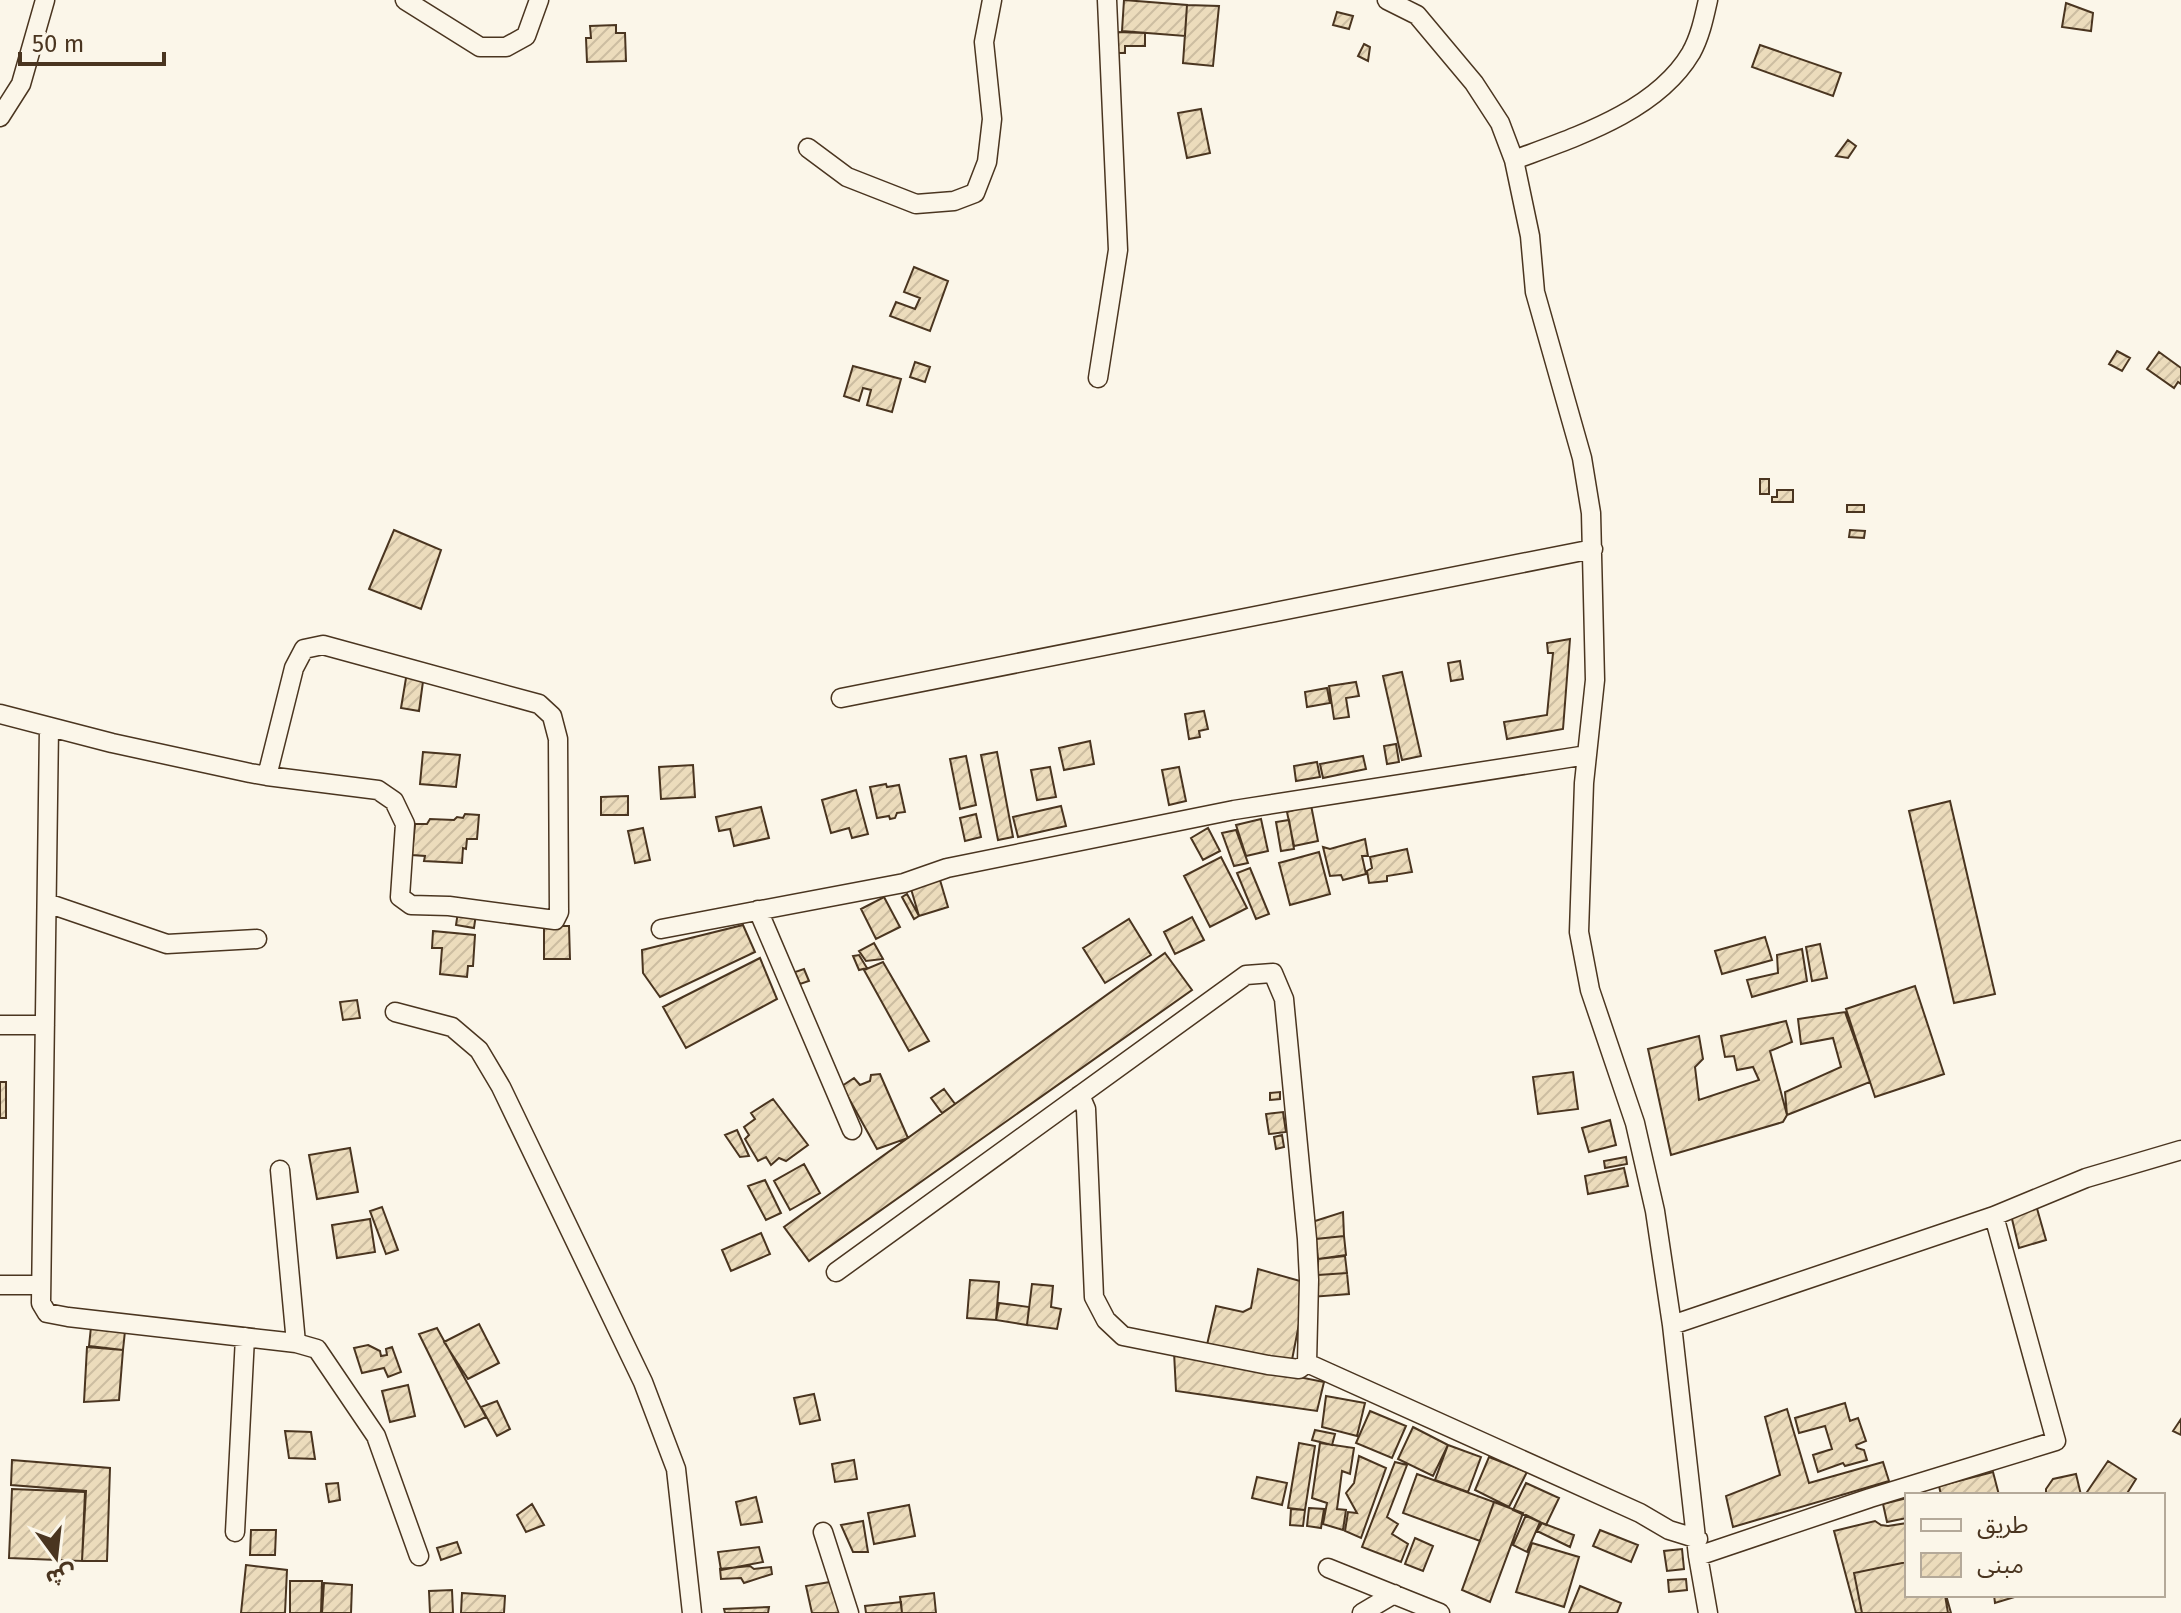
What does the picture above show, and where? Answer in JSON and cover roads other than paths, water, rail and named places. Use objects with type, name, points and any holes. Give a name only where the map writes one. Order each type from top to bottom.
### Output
[{"type":"street","points":[[0,117],[21,84],[45,0]]},
{"type":"street","points":[[405,0],[480,47],[506,47],[526,36],[539,0]]},
{"type":"street","points":[[808,148],[847,177],[916,204],[954,201],[975,193],[987,162],[992,119],[984,42],[992,0]]},
{"type":"street","points":[[1098,378],[1118,250],[1107,0]]},
{"type":"street","points":[[1387,0],[1417,15],[1474,83],[1500,123],[1514,160],[1530,236],[1535,292],[1582,458],[1591,513],[1595,680],[1587,755],[1579,932],[1590,990],[1635,1123],[1655,1211],[1708,1613]]},
{"type":"street","points":[[1417,15],[1429,0]]},
{"type":"street","points":[[1514,160],[1635,107],[1660,91],[1692,52],[1702,28],[1708,0]]},
{"type":"street","points":[[841,698],[1593,549]]},
{"type":"street","points":[[0,714],[112,743],[267,776],[378,790],[394,801],[405,824],[400,897],[411,905],[449,906],[555,920],[559,912],[558,739],[552,716],[539,704],[323,645],[304,649],[294,668],[267,776]]},
{"type":"street","points":[[49,727],[41,1303],[47,1313],[296,1343],[317,1349],[376,1436],[419,1556]]},
{"type":"street","points":[[661,929],[904,883],[947,868],[1234,810],[1587,755]]},
{"type":"street","points":[[47,903],[167,944],[257,939]]},
{"type":"street","points":[[758,910],[852,1130]]},
{"type":"street","points":[[836,1272],[1246,975],[1273,973],[1284,999],[1307,1239],[1307,1363]]},
{"type":"street","points":[[395,1012],[452,1027],[479,1050],[501,1087],[643,1382],[676,1469],[692,1613]]},
{"type":"street","points":[[0,1025],[45,1025]]},
{"type":"street","points":[[1080,1095],[1086,1109],[1094,1297],[1106,1320],[1123,1336],[1268,1365],[1299,1369],[1307,1363]]},
{"type":"street","points":[[1672,1325],[1994,1216],[2086,1178],[2181,1150]]},
{"type":"street","points":[[280,1170],[296,1343]]},
{"type":"street","points":[[1307,1363],[1640,1513],[1698,1548],[2056,1441],[1994,1216]]},
{"type":"street","points":[[0,1285],[41,1285]]},
{"type":"street","points":[[235,1532],[245,1337]]},
{"type":"street","points":[[823,1532],[849,1613]]},
{"type":"street","points":[[1328,1568],[1440,1613]]},
{"type":"street","points":[[1362,1613],[1394,1594]]}]
